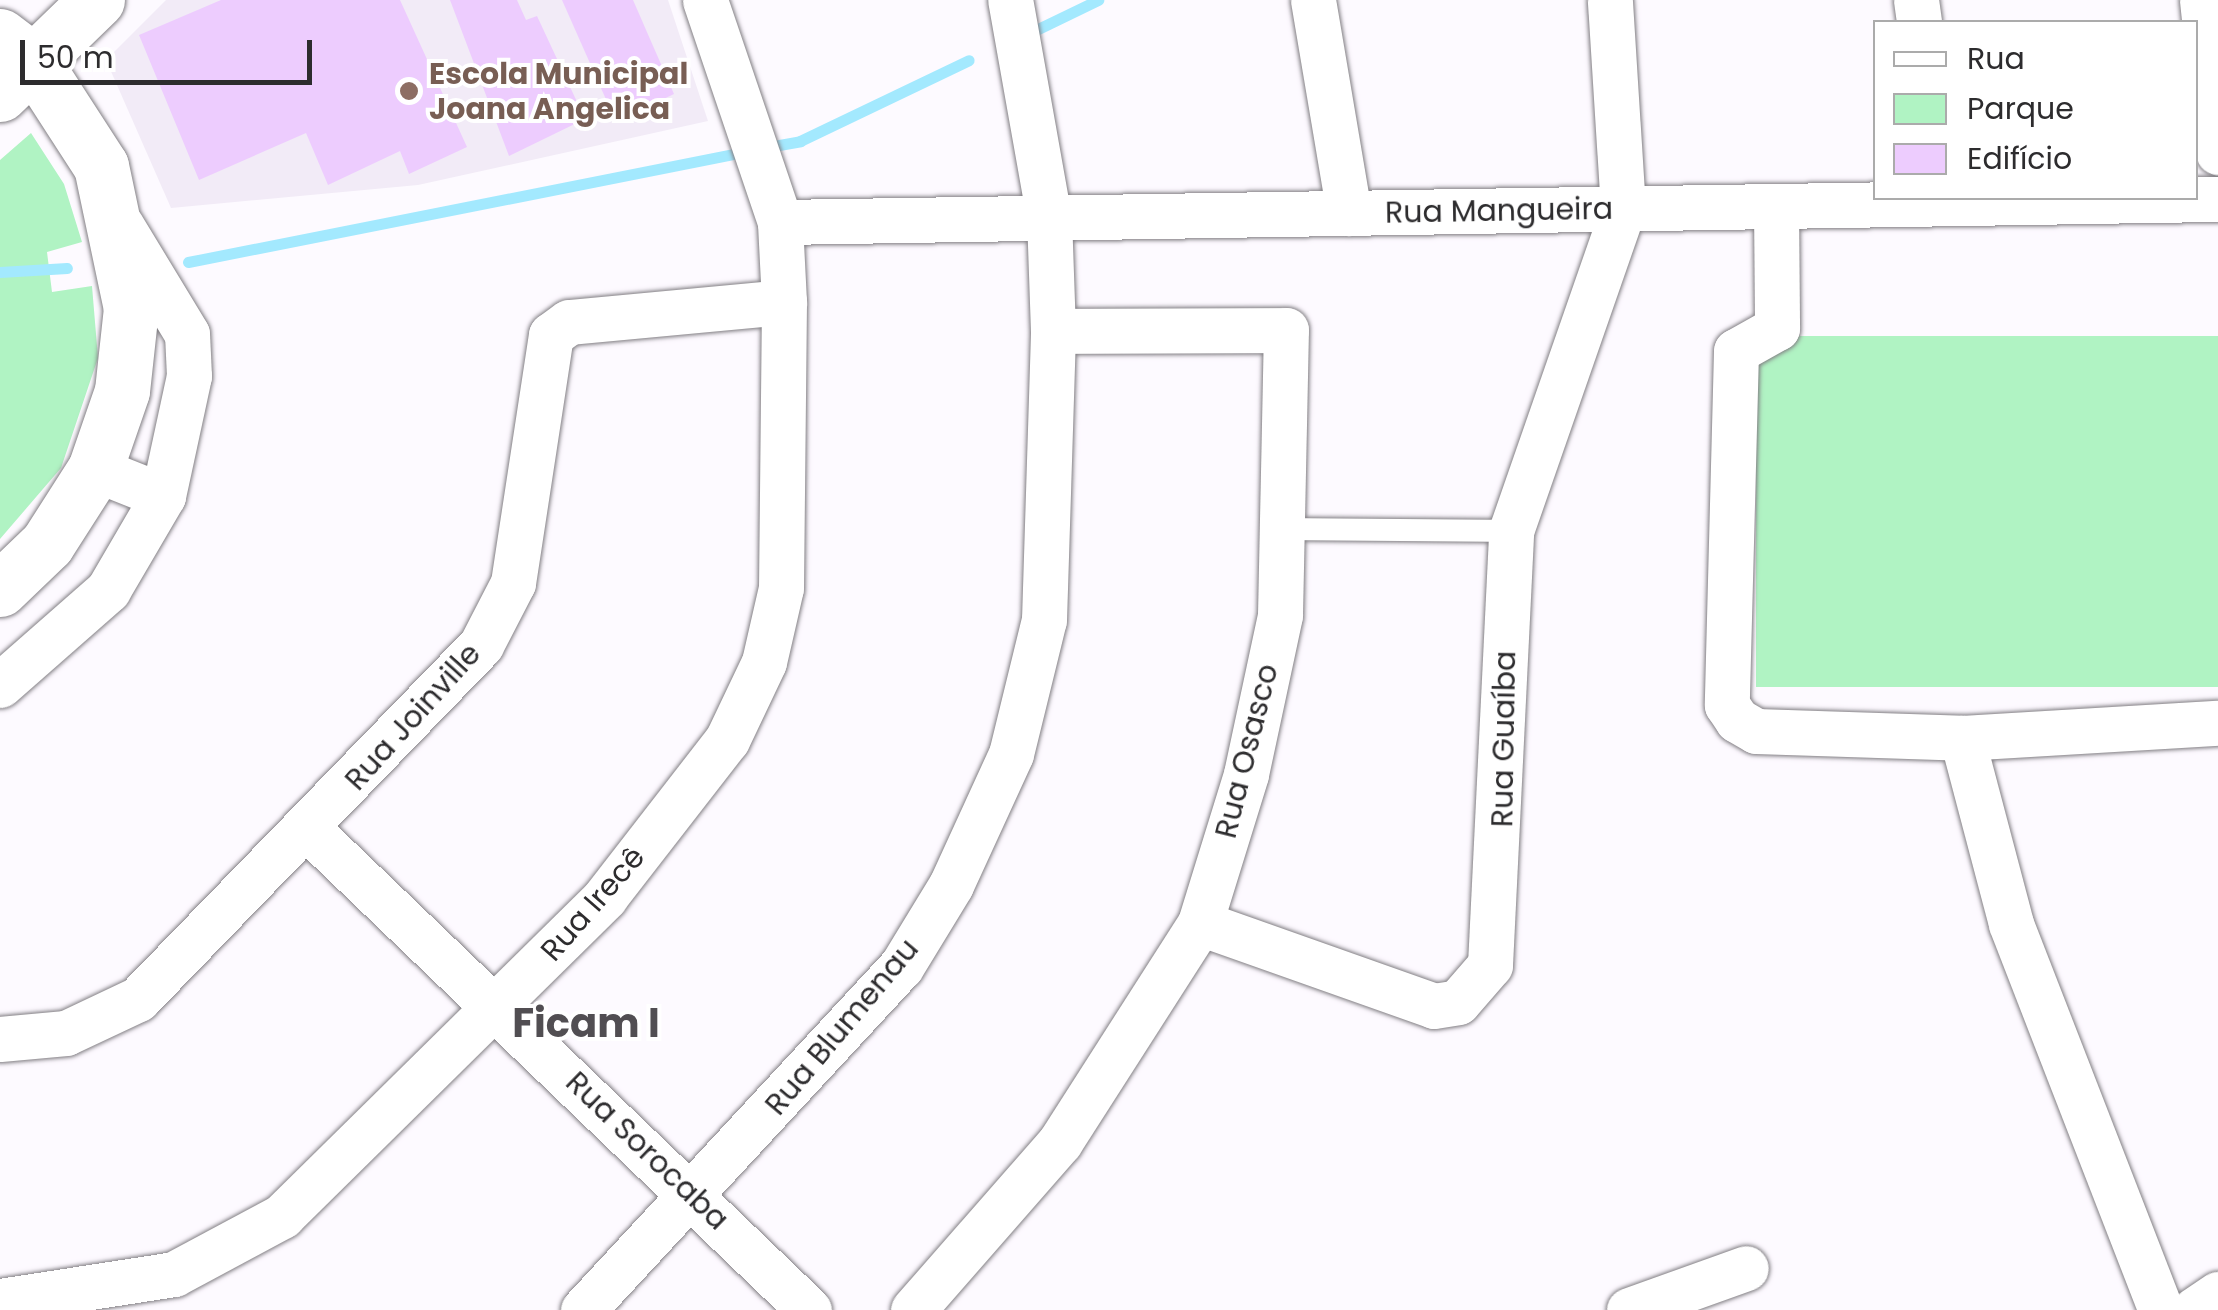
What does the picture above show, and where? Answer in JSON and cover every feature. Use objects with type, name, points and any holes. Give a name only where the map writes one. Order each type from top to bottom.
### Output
[{"type":"street","points":[[0,588],[47,544],[95,470],[122,390],[131,308],[121,225],[101,166],[11,64],[97,0]]},
{"type":"street","name":"Rua Irecê","points":[[0,1301],[81,1295],[227,1251],[282,1216],[500,1008],[606,897],[727,740],[764,662],[781,588],[784,302],[780,222],[705,0]]},
{"type":"street","name":"Rua Blumenau","points":[[582,1310],[694,1197],[901,966],[952,885],[1012,754],[1044,620],[1053,330],[1049,218],[1010,0]]},
{"type":"street","points":[[1313,0],[1348,213]]},
{"type":"street","points":[[1610,0],[1623,209]]},
{"type":"street","points":[[2202,0],[2218,152]]},
{"type":"street","name":"Rua Mangueira","points":[[780,222],[2079,200]]},
{"type":"street","points":[[1776,206],[1777,328],[1736,350],[1727,705],[1756,732],[1962,738],[2218,723]]},
{"type":"street","name":"Rua Guaíba","points":[[1200,924],[1434,1006],[1476,988],[1490,965],[1502,858],[1511,531],[1623,209]]},
{"type":"street","points":[[0,685],[108,590],[163,496],[189,376],[187,334],[121,225]]},
{"type":"street","name":"Rua Joinville","points":[[0,1039],[66,1034],[138,998],[309,830],[481,645],[512,582],[551,334],[569,322],[784,302]]},
{"type":"street","name":"Rua Osasco","points":[[913,1310],[1060,1142],[1200,924],[1246,774],[1289,529],[1286,330],[1053,330]]},
{"type":"street","points":[[95,470],[163,496]]},
{"type":"street","points":[[1962,738],[2011,924],[2162,1310]]},
{"type":"street","name":"Rua Sorocaba","points":[[309,830],[500,1008],[809,1310]]},
{"type":"street","points":[[1629,1310],[1746,1268]]},
{"type":"street","points":[[2194,1310],[2218,1294]]},
{"type":"lane","points":[[1289,529],[1511,531]]},
{"type":"shaded area","name":"Escola Municipal Joana Angelica","points":[[166,0],[668,0],[708,121],[418,185],[171,208],[106,60]]},
{"type":"green space","points":[[31,133],[64,184],[82,242],[47,252],[52,292],[92,286],[98,358],[61,468],[0,539],[0,160]]},
{"type":"green space","points":[[1756,336],[2218,336],[2218,687],[1756,687]]},
{"type":"building","points":[[221,0],[400,0],[467,147],[409,174],[400,151],[328,185],[306,133],[199,180],[139,35]]},
{"type":"building","points":[[450,0],[517,0],[526,20],[537,16],[585,119],[509,156]]},
{"type":"building","points":[[562,0],[633,0],[674,94],[616,122]]},
{"type":"waterway","points":[[1038,29],[1098,0]]},
{"type":"waterway","points":[[762,148],[800,141],[969,60]]},
{"type":"waterway","points":[[188,262],[744,152]]},
{"type":"waterway","points":[[0,272],[67,268]]},
{"type":"place","name":"Escola Municipal Joana Angelica","points":[[409,91]]},
{"type":"district","name":"Ficam I","points":[[586,1023]]}]
